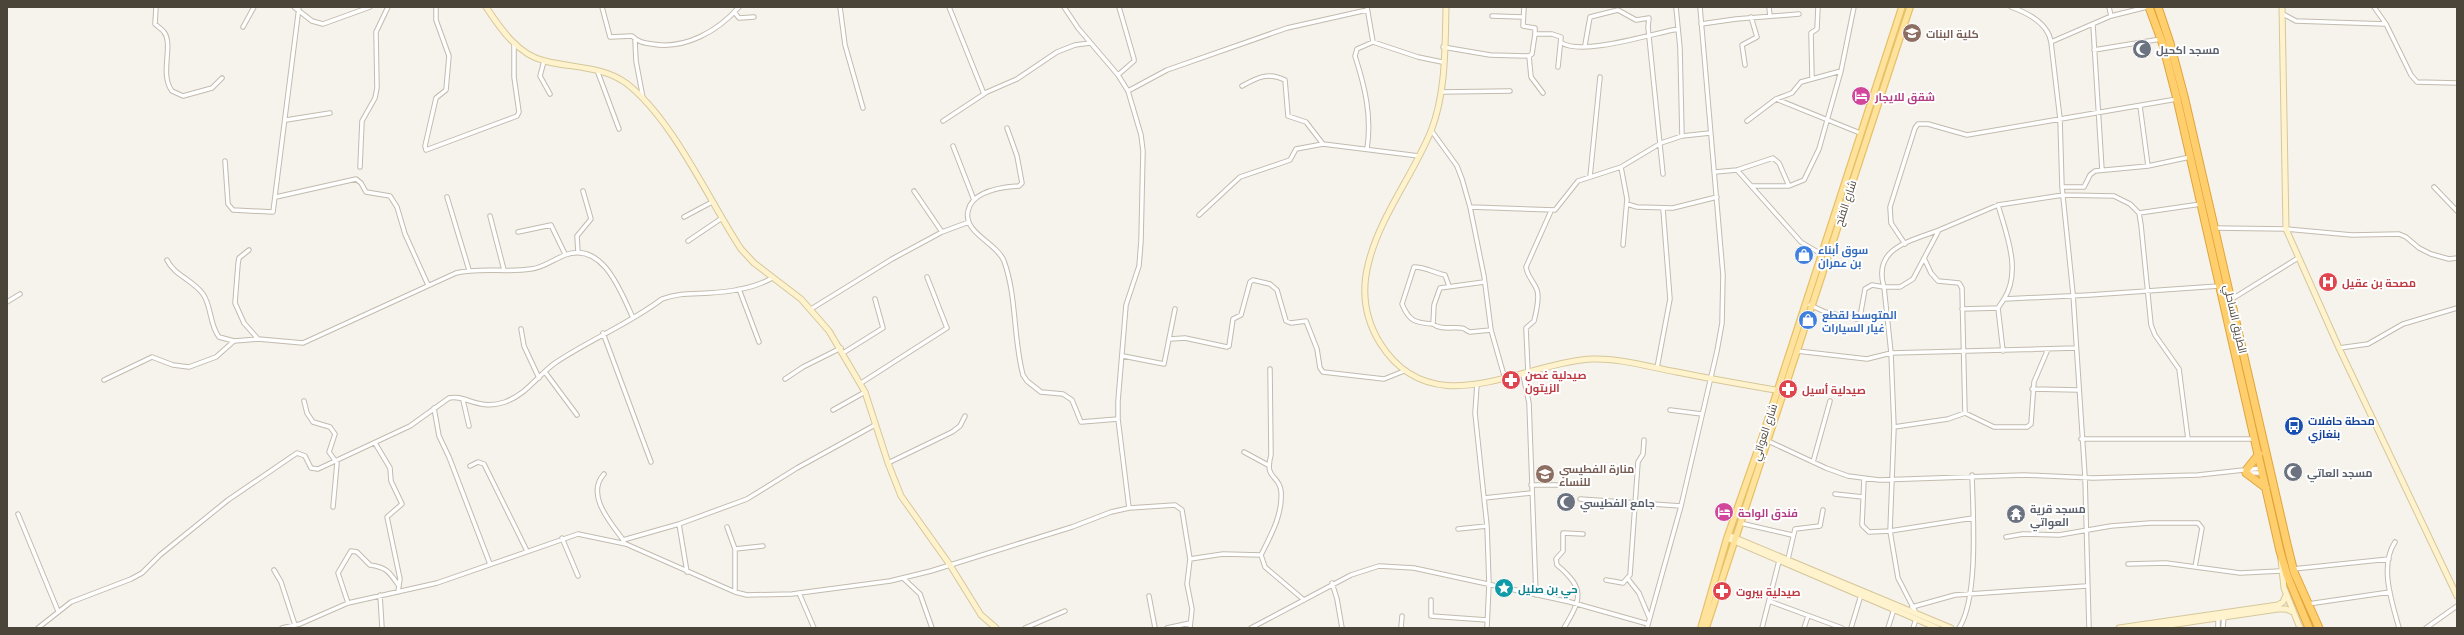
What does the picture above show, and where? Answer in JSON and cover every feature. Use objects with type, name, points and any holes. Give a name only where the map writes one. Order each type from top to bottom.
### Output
[{"type":"highway","name":"الطريق الساحلي","points":[[2148,7],[2161,38],[2177,99],[2280,551],[2289,581],[2309,628]]},
{"type":"highway","name":"الطريق الساحلي","points":[[2158,7],[2172,50],[2232,300],[2293,568],[2314,620],[2320,628]]},
{"type":"highway","points":[[2259,454],[2246,471],[2266,488]]},
{"type":"main road","name":"شارع العواتي","points":[[1701,628],[1728,536],[1780,391],[1806,303],[1860,133],[1902,7]]},
{"type":"main road","name":"شارع الفتح","points":[[1706,628],[1734,539],[1768,441],[1780,391],[1797,351],[1910,7]]},
{"type":"main road","points":[[1882,66],[1890,69]]},
{"type":"street","points":[[156,7],[155,24],[164,32],[167,40],[166,72],[172,91],[183,96],[212,88],[222,78]]},
{"type":"street","points":[[243,27],[254,7]]},
{"type":"street","points":[[294,7],[299,9],[312,21],[323,24],[370,7]]},
{"type":"street","points":[[360,167],[362,121],[365,113],[375,98],[377,88],[376,32],[388,7]]},
{"type":"street","points":[[436,7],[436,20],[449,56],[446,90],[436,98],[425,146],[426,150],[516,116],[519,112],[514,78],[514,43]]},
{"type":"street","points":[[486,7],[514,43],[525,52],[544,61],[597,70],[615,76],[643,98],[666,127],[741,249],[754,263],[811,308],[842,351],[865,392],[894,483],[907,506],[950,565],[981,615],[996,628]]},
{"type":"street","points":[[602,7],[610,37],[632,36],[635,40],[671,46],[708,33],[734,13],[739,7]]},
{"type":"street","points":[[840,7],[845,45],[863,108]]},
{"type":"street","points":[[949,7],[984,94]]},
{"type":"street","points":[[1064,7],[1128,91],[1141,135],[1143,151],[1139,266],[1126,305],[1122,340],[1123,356],[1119,380],[1118,419],[1129,508]]},
{"type":"street","points":[[1118,76],[1134,59],[1119,7]]},
{"type":"street","points":[[1446,7],[1440,92],[1431,130],[1372,249],[1364,278],[1364,305],[1374,333],[1388,355],[1404,371],[1417,378],[1444,385],[1477,384],[1592,359],[1624,362],[1780,391]]},
{"type":"street","points":[[1524,7],[1523,26],[1535,28],[1532,54],[1529,56],[1531,77],[1543,93]]},
{"type":"street","points":[[1676,7],[1682,136]]},
{"type":"street","points":[[1251,628],[1332,584],[1366,568],[1386,565],[1423,570],[1536,594],[1578,604],[1647,626],[1681,506],[1717,351],[1723,299],[1717,197],[1710,133],[1700,7]]},
{"type":"street","points":[[1769,7],[1770,16]]},
{"type":"street","points":[[1812,78],[1810,42],[1811,33],[1817,29],[1818,7]]},
{"type":"street","points":[[1752,186],[1789,186],[1804,180],[1810,171],[1819,149],[1841,71],[1854,7]]},
{"type":"street","points":[[2011,7],[2038,20],[2048,32],[2051,42],[2060,119],[2062,187],[2073,294],[2081,439],[2085,477],[2086,586],[2089,628]]},
{"type":"street","points":[[2109,7],[2111,16]]},
{"type":"street","points":[[2051,42],[2111,16],[2148,7]]},
{"type":"street","points":[[2282,7],[2286,229],[2339,348],[2457,596]]},
{"type":"street","points":[[2374,7],[2386,24],[2411,75],[2417,82],[2457,83]]},
{"type":"street","points":[[225,161],[228,204],[233,210],[270,214],[274,209],[276,196],[299,9]]},
{"type":"street","points":[[1128,91],[1167,70],[1287,28],[1367,9],[1373,42]]},
{"type":"street","points":[[1585,45],[1590,17],[1604,12],[1618,10],[1636,20],[1649,18],[1663,174]]},
{"type":"street","points":[[734,13],[739,18],[754,17]]},
{"type":"street","points":[[1702,24],[1751,17],[1799,14]]},
{"type":"street","points":[[2283,14],[2296,21],[2386,24]]},
{"type":"street","points":[[1492,16],[1523,17]]},
{"type":"street","points":[[1745,65],[1742,45],[1757,37],[1751,17]]},
{"type":"street","points":[[2093,25],[2102,170]]},
{"type":"street","points":[[1562,43],[1570,46],[1620,43],[1642,39],[1650,34],[1678,29]]},
{"type":"street","points":[[1535,34],[1559,35],[1562,37],[1558,67]]},
{"type":"street","points":[[2094,50],[2161,38]]},
{"type":"street","points":[[635,40],[643,98]]},
{"type":"street","points":[[943,121],[984,94],[1017,79],[1056,52],[1075,45],[1090,42]]},
{"type":"street","points":[[1367,149],[1370,126],[1362,75],[1355,56],[1357,49],[1373,42],[1418,57],[1442,62]]},
{"type":"street","points":[[1443,47],[1490,55],[1529,56]]},
{"type":"street","points":[[544,61],[540,76],[550,94]]},
{"type":"street","points":[[597,70],[619,129]]},
{"type":"street","points":[[1747,121],[1776,98],[1789,94],[1798,84],[1812,78],[1841,71]]},
{"type":"street","points":[[1242,86],[1260,76],[1270,75],[1285,80],[1288,116],[1306,122],[1323,144]]},
{"type":"street","points":[[1590,177],[1599,107],[1600,77]]},
{"type":"street","points":[[1440,92],[1510,91]]},
{"type":"street","points":[[1776,98],[1828,118],[1860,133]]},
{"type":"street","points":[[1904,244],[1891,223],[1890,207],[1915,128],[1918,124],[1928,124],[1967,135],[2099,114],[2177,99]]},
{"type":"street","points":[[2140,106],[2148,166]]},
{"type":"street","points":[[286,120],[330,113]]},
{"type":"street","points":[[1007,128],[1017,156],[1022,183],[1019,186],[993,190],[974,200],[968,211],[969,222],[984,240],[1000,253],[1004,261],[1012,298],[1020,364],[1026,381],[1041,392],[1065,395],[1074,403],[1081,422],[1118,419]]},
{"type":"street","points":[[1431,130],[1457,166],[1470,207],[1491,330],[1505,379]]},
{"type":"street","points":[[1470,207],[1551,211],[1560,206],[1575,184],[1590,177],[1621,167],[1661,143],[1682,136],[1710,133]]},
{"type":"street","points":[[1198,215],[1240,176],[1290,160],[1296,149],[1323,144],[1419,156]]},
{"type":"street","points":[[953,146],[974,200]]},
{"type":"street","points":[[2062,187],[2084,187],[2090,174],[2102,170],[2148,166],[2190,157]]},
{"type":"street","points":[[1715,172],[1737,170],[1773,158],[1779,163],[1789,186]]},
{"type":"street","points":[[1621,167],[1627,204],[1623,246]]},
{"type":"street","points":[[1737,170],[1801,242],[1822,254]]},
{"type":"street","points":[[276,196],[356,179],[361,183],[366,192],[390,196],[397,206],[405,234],[428,285]]},
{"type":"street","points":[[2434,187],[2457,211]]},
{"type":"street","points":[[578,252],[577,236],[592,219],[583,191]]},
{"type":"street","points":[[914,191],[942,232]]},
{"type":"street","points":[[1913,628],[1917,617],[1898,578],[1890,531],[1890,480],[1894,428],[1891,353],[1882,268],[1886,256],[1904,244],[1998,205],[2063,195],[2114,196],[2130,204],[2139,213],[2151,325],[2155,335],[2179,369],[2188,439]]},
{"type":"street","points":[[1627,204],[1663,208],[1679,207],[1717,197]]},
{"type":"street","points":[[447,198],[469,270]]},
{"type":"street","points":[[684,217],[712,202]]},
{"type":"street","points":[[2139,213],[2200,204]]},
{"type":"street","points":[[1998,205],[2012,256],[2010,290],[1998,308],[2003,351]]},
{"type":"street","points":[[1656,368],[1670,299],[1663,208]]},
{"type":"street","points":[[1536,594],[1531,493],[1529,402],[1526,374],[1526,328],[1534,321],[1538,297],[1526,267],[1551,211]]},
{"type":"street","points":[[490,216],[504,270]]},
{"type":"street","points":[[688,241],[722,218]]},
{"type":"street","points":[[811,308],[892,259],[942,232],[969,222]]},
{"type":"street","points":[[518,232],[546,224],[551,225],[565,254]]},
{"type":"street","points":[[2214,228],[2286,229],[2352,234],[2399,234],[2406,236],[2418,248],[2431,254],[2449,259],[2457,258]]},
{"type":"street","points":[[1806,303],[1853,320],[1860,317],[1865,289],[1872,286],[1900,287],[1909,283],[1917,274],[1924,258],[1940,230]]},
{"type":"street","points":[[249,250],[239,258],[235,303],[244,323],[258,339]]},
{"type":"street","points":[[167,260],[203,293],[210,309],[213,324],[220,337],[234,341],[258,339],[303,343],[456,272],[469,270],[533,269],[565,254],[578,252],[588,254],[608,269],[633,318]]},
{"type":"street","points":[[1924,258],[1931,273],[1938,281],[1960,285],[1965,352],[1965,413]]},
{"type":"street","points":[[2232,300],[2298,258]]},
{"type":"street","points":[[1449,286],[1445,275],[1438,274],[1426,267],[1414,267],[1402,304],[1407,316],[1419,323],[1433,324],[1442,328],[1454,326],[1464,328],[1470,332],[1491,330]]},
{"type":"street","points":[[861,383],[947,328],[927,277]]},
{"type":"street","points":[[38,628],[71,602],[132,580],[142,573],[160,555],[228,500],[297,453],[305,456],[313,470],[375,444],[410,426],[449,398],[454,397],[482,406],[505,402],[522,394],[545,372],[603,333],[633,318],[668,297],[752,288],[772,278]]},
{"type":"street","points":[[1170,339],[1185,338],[1227,347],[1229,346],[1234,319],[1241,315],[1250,282],[1253,280],[1270,284],[1277,290],[1286,321],[1291,323],[1306,321],[1317,349],[1320,368],[1324,372],[1384,379],[1404,371]]},
{"type":"street","points":[[1433,324],[1437,292],[1440,288],[1484,282]]},
{"type":"street","points":[[2004,299],[2219,286]]},
{"type":"street","points":[[739,289],[759,342]]},
{"type":"street","points":[[7,302],[20,294]]},
{"type":"street","points":[[785,379],[803,367],[842,351],[883,328],[875,299]]},
{"type":"street","points":[[1962,309],[1998,308]]},
{"type":"street","points":[[2339,348],[2368,344],[2403,324],[2457,308]]},
{"type":"street","points":[[1123,356],[1162,364],[1165,361],[1175,309]]},
{"type":"street","points":[[521,330],[524,346],[539,378]]},
{"type":"street","points":[[603,333],[651,462]]},
{"type":"street","points":[[104,380],[152,357],[173,365],[189,367],[216,357],[234,341]]},
{"type":"street","points":[[1797,351],[1867,359],[1891,353],[2076,348]]},
{"type":"street","points":[[1894,428],[1948,418],[1965,413],[1994,426],[2027,427],[2031,424],[2032,389],[2048,349]]},
{"type":"street","points":[[1270,370],[1271,455],[1268,465],[1269,472],[1280,486],[1281,509],[1261,555],[1265,567],[1304,600]]},
{"type":"street","points":[[545,372],[577,415]]},
{"type":"street","points":[[1477,384],[1475,414],[1487,526],[1489,584],[1487,628]]},
{"type":"street","points":[[2032,389],[2078,390]]},
{"type":"street","points":[[833,410],[865,392]]},
{"type":"street","points":[[464,400],[469,426]]},
{"type":"street","points":[[304,401],[307,413],[313,422],[324,424],[333,430],[335,434],[329,452],[337,467],[333,486],[333,507]]},
{"type":"street","points":[[1813,462],[1830,401]]},
{"type":"street","points":[[434,408],[439,436],[450,457],[490,564]]},
{"type":"street","points":[[1670,410],[1702,414]]},
{"type":"street","points":[[888,463],[952,432],[960,426],[965,416]]},
{"type":"street","points":[[623,540],[679,524],[747,499],[797,468],[875,425]]},
{"type":"street","points":[[2081,439],[2255,438]]},
{"type":"street","points":[[1644,440],[1643,454],[1638,462],[1628,579],[1639,593],[1649,617]]},
{"type":"street","points":[[1768,441],[1813,462],[1848,476],[1864,479],[1890,480],[1972,476],[2198,476],[2246,471],[2262,471]]},
{"type":"street","points":[[375,444],[390,468],[391,481],[402,504],[387,517],[398,572],[398,592]]},
{"type":"street","points":[[1244,452],[1268,465]]},
{"type":"street","points":[[470,466],[478,462],[484,464],[527,551]]},
{"type":"street","points":[[604,474],[597,486],[598,500],[626,544]]},
{"type":"street","points":[[1960,627],[1970,594],[1973,518],[1972,476]]},
{"type":"street","points":[[1864,479],[1862,525],[1864,530],[1869,532],[1890,531],[1973,518]]},
{"type":"street","points":[[1531,485],[1571,485]]},
{"type":"street","points":[[1484,498],[1531,493]]},
{"type":"street","points":[[1835,494],[1863,497]]},
{"type":"street","points":[[1580,500],[1634,502],[1681,506]]},
{"type":"street","points":[[282,628],[296,625],[348,603],[437,583],[562,538],[578,534],[626,544],[735,592],[747,595],[799,593],[903,578],[1072,527],[1106,513],[1129,508],[1180,507],[1189,545],[1190,560],[1187,584],[1192,609],[1190,628]]},
{"type":"street","points":[[1788,560],[1792,535],[1796,528],[1820,526],[1822,510]]},
{"type":"street","points":[[18,514],[58,611]]},
{"type":"street","points":[[1740,523],[1792,535]]},
{"type":"street","points":[[2006,537],[2023,534],[2059,535],[2150,523],[2200,523],[2202,528],[2195,567]]},
{"type":"street","points":[[679,524],[687,572]]},
{"type":"street","points":[[1458,529],[1487,526]]},
{"type":"street","points":[[727,527],[735,550],[735,592]]},
{"type":"street","points":[[1564,628],[1578,604],[1575,585],[1570,576],[1557,565],[1556,559],[1563,551],[1563,533],[1583,534]]},
{"type":"street","points":[[1728,536],[1779,561],[1894,609],[1951,628]]},
{"type":"street","points":[[562,538],[578,576]]},
{"type":"street","points":[[1734,539],[1788,560],[1917,617],[1937,628]]},
{"type":"street","points":[[2395,542],[2389,559],[2390,592],[2399,628]]},
{"type":"street","points":[[735,550],[763,546]]},
{"type":"street","points":[[2280,551],[2281,571],[2286,595],[2300,628]]},
{"type":"street","points":[[348,603],[338,573],[351,552],[357,552],[370,565],[378,565],[389,570],[399,586]]},
{"type":"street","points":[[1190,560],[1223,554],[1261,555]]},
{"type":"street","points":[[2293,568],[2389,559]]},
{"type":"street","points":[[1762,628],[1779,561]]},
{"type":"street","points":[[2128,564],[2166,563],[2240,573],[2281,571]]},
{"type":"street","points":[[274,570],[281,582],[296,625]]},
{"type":"street","points":[[903,578],[920,594],[932,628]]},
{"type":"street","points":[[1606,580],[1620,583],[1628,579]]},
{"type":"street","points":[[1332,584],[1337,599],[1342,628]]},
{"type":"street","points":[[1912,607],[1948,597],[1970,594],[2086,586]]},
{"type":"street","points":[[2307,604],[2390,592]]},
{"type":"street","points":[[799,593],[814,628]]},
{"type":"street","points":[[380,595],[382,628]]},
{"type":"street","points":[[1851,628],[1861,595]]},
{"type":"street","points":[[2149,628],[2173,626],[2221,615],[2278,605],[2283,602],[2286,595]]},
{"type":"street","points":[[1149,596],[1155,628]]},
{"type":"street","points":[[1431,600],[1431,616],[1487,620]]},
{"type":"street","points":[[1769,601],[1842,628]]},
{"type":"street","points":[[2426,628],[2456,608]]},
{"type":"street","points":[[1888,628],[1894,609]]},
{"type":"street","points":[[2119,628],[2282,609],[2293,612]]},
{"type":"street","points":[[1025,628],[1065,611]]},
{"type":"street","points":[[2218,628],[2221,615]]},
{"type":"street","points":[[2221,615],[2223,628]]},
{"type":"street","points":[[1401,628],[1402,616]]},
{"type":"street","points":[[1804,628],[1808,616]]},
{"type":"street","points":[[1167,628],[1190,623]]},
{"type":"place","name":"كلية البنات","points":[[1912,33]]},
{"type":"place","name":"مسجد اكحيل","points":[[2142,49]]},
{"type":"place","name":"شقق للايجار","points":[[1861,96]]},
{"type":"place","name":"سوق أبناء بن عمران","points":[[1804,255]]},
{"type":"place","name":"مصحة بن عقيل","points":[[2328,282]]},
{"type":"place","name":"المتوسط لقطع غيار السيارات","points":[[1808,320]]},
{"type":"place","name":"صيدلية غصن الزيتون","points":[[1511,380]]},
{"type":"place","name":"صيدلية أسيل","points":[[1788,389]]},
{"type":"place","name":"محطة حافلات بنغازي","points":[[2294,426]]},
{"type":"place","name":"مسجد العاتي","points":[[2293,472]]},
{"type":"place","name":"منارة الفطيسي للنساء","points":[[1545,474]]},
{"type":"place","name":"جامع الفطيسي","points":[[1566,502]]},
{"type":"place","name":"فندق الواحة","points":[[1724,512]]},
{"type":"place","name":"مسجد قرية العواتي","points":[[2016,514]]},
{"type":"place","name":"حي بن صليل","points":[[1504,588]]},
{"type":"place","name":"صيدلية بيروت","points":[[1722,591]]}]
